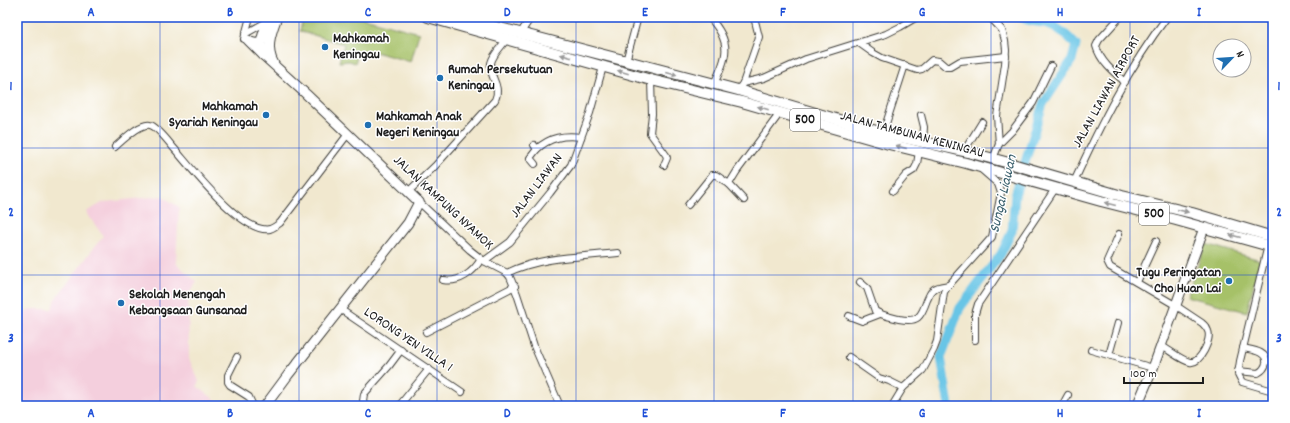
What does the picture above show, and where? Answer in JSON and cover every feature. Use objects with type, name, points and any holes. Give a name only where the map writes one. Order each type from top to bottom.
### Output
[{"type":"main road","name":"JALAN TAMBUNAN KENINGAU","points":[[428,17],[651,80],[780,113],[923,145],[964,151],[1009,163],[1122,196],[1192,213],[1271,243]]},
{"type":"main road","name":"JALAN TAMBUNAN KENINGAU","points":[[458,17],[714,84],[741,87],[962,157],[969,164],[1101,202],[1271,243]]},
{"type":"street","points":[[250,17],[254,24],[269,20]]},
{"type":"street","points":[[246,38],[250,17]]},
{"type":"street","points":[[520,34],[531,17]]},
{"type":"street","points":[[626,61],[638,17]]},
{"type":"street","points":[[709,17],[721,32],[726,52],[714,84]]},
{"type":"street","points":[[741,87],[759,37],[754,17]]},
{"type":"street","points":[[741,87],[806,59],[859,43],[895,30],[917,17]]},
{"type":"street","points":[[990,17],[1004,35],[1006,45],[1006,56],[997,116],[999,144]]},
{"type":"street","points":[[1120,17],[1099,40],[1096,46],[1107,66],[1125,82]]},
{"type":"street","name":"JALAN LIAWAN AIRPORT","points":[[1074,182],[1125,82],[1148,42],[1166,17]]},
{"type":"street","points":[[246,38],[269,20]]},
{"type":"street","name":"JALAN KAMPUNG NYAMOK","points":[[269,20],[266,40],[261,50],[264,56],[455,237],[482,260],[506,273],[515,286],[534,346],[560,406]]},
{"type":"street","points":[[246,38],[254,42],[266,40]]},
{"type":"street","points":[[246,38],[264,56]]},
{"type":"street","points":[[408,192],[435,166],[495,100],[498,91],[492,75],[491,61],[507,39]]},
{"type":"street","name":"JALAN KAMPUNG NYAMOK","points":[[266,40],[269,45],[270,55],[276,67]]},
{"type":"street","points":[[859,43],[882,58],[920,70],[932,60],[939,61],[946,67],[950,67],[960,61],[1006,56]]},
{"type":"street","points":[[883,133],[905,65]]},
{"type":"street","name":"JALAN LIAWAN","points":[[442,280],[457,280],[472,272],[482,260],[510,242],[550,193],[571,165],[604,66]]},
{"type":"street","points":[[993,159],[999,144],[1012,131],[1033,103],[1051,66]]},
{"type":"street","points":[[651,80],[652,114],[650,133],[666,155],[667,158],[664,165]]},
{"type":"street","points":[[729,184],[780,113]]},
{"type":"street","points":[[893,190],[906,175],[914,170],[917,164],[923,145],[924,127],[921,115]]},
{"type":"street","points":[[964,151],[982,122]]},
{"type":"street","points":[[115,147],[141,126],[154,126],[232,213],[247,223],[269,229],[280,223],[348,134]]},
{"type":"street","points":[[535,164],[530,158],[535,147],[555,138],[569,136],[581,138]]},
{"type":"street","points":[[892,406],[903,388],[923,370],[934,349],[937,341],[942,297],[944,292],[985,246],[992,234],[1001,193],[996,182],[980,167]]},
{"type":"street","points":[[688,205],[712,175],[716,175],[729,184],[744,200]]},
{"type":"street","points":[[975,340],[975,314],[978,304],[1056,189]]},
{"type":"street","points":[[265,406],[408,223],[419,202]]},
{"type":"street","points":[[1137,406],[1153,368],[1160,345],[1204,228]]},
{"type":"street","points":[[1119,234],[1108,258],[1108,265],[1175,305],[1206,327],[1209,333],[1208,344],[1198,358],[1192,362],[1186,361],[1160,345]]},
{"type":"street","points":[[1136,282],[1156,241]]},
{"type":"street","points":[[1271,243],[1238,371],[1242,382],[1273,391]]},
{"type":"street","points":[[506,273],[524,265],[543,261],[618,253]]},
{"type":"street","points":[[860,282],[867,288],[875,311],[880,314],[908,321],[916,319],[920,316],[933,290],[949,285]]},
{"type":"street","points":[[426,332],[515,286]]},
{"type":"street","name":"LORONG YEN VILLA 1","points":[[340,309],[462,392]]},
{"type":"street","points":[[850,316],[862,321],[880,314]]},
{"type":"street","points":[[1109,355],[1118,323]]},
{"type":"street","points":[[1238,371],[1258,373],[1264,368],[1266,361],[1265,357],[1260,352],[1243,348]]},
{"type":"street","points":[[366,406],[363,400],[364,394],[401,350]]},
{"type":"street","points":[[1091,350],[1153,368]]},
{"type":"street","points":[[237,357],[228,375],[228,382],[230,385],[249,396],[253,406]]},
{"type":"street","points":[[849,357],[879,378],[903,388]]},
{"type":"street","points":[[399,406],[429,369]]},
{"type":"street","points":[[1062,406],[1068,395]]},
{"type":"shaded area","name":"Sekolah Menengah Kebangsaan Gunsanad","points":[[162,196],[179,207],[176,263],[197,282],[188,295],[189,359],[199,381],[197,386],[223,406],[17,406],[17,317],[30,309],[52,309],[57,297],[103,236],[86,212],[104,202]]},
{"type":"green space","points":[[303,17],[361,17],[419,33],[411,62],[375,52],[359,51],[355,63],[349,61],[339,62],[344,44],[300,31]]},
{"type":"green space","points":[[1206,244],[1260,260],[1247,312],[1186,296]]},
{"type":"waterway","name":"Sungai Liawan","points":[[949,406],[941,357],[960,308],[1001,254],[1012,231],[1015,195],[1043,104],[1072,60],[1076,45],[1052,25],[1031,21],[1020,17]]},
{"type":"place","name":"Mahkamah Keningau","points":[[325,47]]},
{"type":"place","name":"Rumah Persekutuan Keningau","points":[[440,78]]},
{"type":"place","name":"Mahkamah Syariah Keningau","points":[[266,115]]},
{"type":"place","name":"Mahkamah Anak Negeri Keningau","points":[[368,125]]},
{"type":"place","name":"Tugu Peringatan Cho Huan Lai","points":[[1229,281]]},
{"type":"place","name":"Sekolah Menengah Kebangsaan Gunsanad","points":[[121,303]]}]
